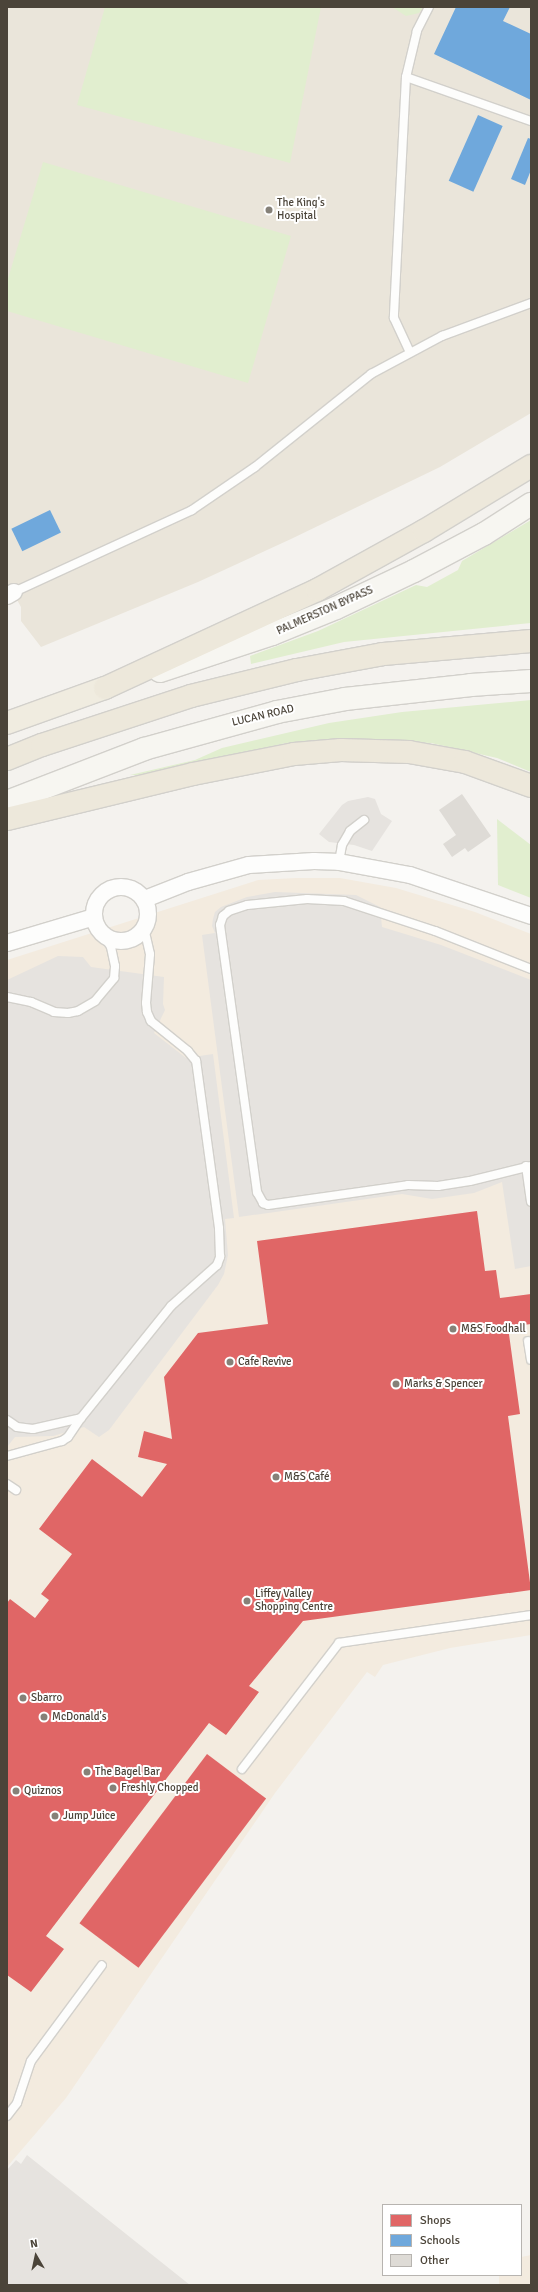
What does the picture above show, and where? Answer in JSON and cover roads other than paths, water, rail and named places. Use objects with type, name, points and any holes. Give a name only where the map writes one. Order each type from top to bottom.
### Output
[{"type":"highway","points":[[7,723],[105,688],[317,590],[424,531],[531,466]]},
{"type":"highway","points":[[7,759],[42,744],[191,696],[298,670],[383,654],[531,641]]},
{"type":"highway","points":[[7,818],[193,774],[294,754],[341,750],[409,752],[465,762],[531,786]]},
{"type":"main road","name":"PALMERSTON BYPASS","points":[[105,688],[272,634],[336,608],[414,572],[484,534],[531,504]]},
{"type":"main road","name":"LUCAN ROAD","points":[[7,802],[144,749],[277,712],[368,696],[531,681]]},
{"type":"street","points":[[145,900],[188,882],[249,865],[269,862],[339,862],[416,877],[531,916]]},
{"type":"street","points":[[112,888],[131,888],[145,900],[149,914],[144,929],[132,939],[125,941],[117,941],[103,934],[94,917],[98,899],[112,888]]},
{"type":"street","points":[[7,943],[94,917]]},
{"type":"lane","points":[[410,353],[394,318],[406,77],[417,31],[429,7]]},
{"type":"lane","points":[[406,77],[531,122]]},
{"type":"lane","points":[[10,594],[192,510],[256,467],[371,374],[442,336],[531,304]]},
{"type":"lane","points":[[339,862],[342,845],[347,836],[364,820]]},
{"type":"lane","points":[[531,969],[435,931],[398,921],[344,901],[307,899],[247,905],[229,911],[223,916],[220,925],[257,1192],[263,1203],[268,1205],[408,1185],[438,1186],[470,1181],[529,1166],[531,1202]]},
{"type":"lane","points":[[7,1456],[62,1441],[68,1437],[81,1418],[171,1306],[217,1265],[220,1257],[219,1228],[196,1061],[188,1051],[152,1021],[147,1012],[146,1003],[150,954],[144,929]]},
{"type":"lane","points":[[7,997],[31,1002],[54,1012],[68,1013],[78,1012],[95,1001],[114,978],[115,966],[111,947],[103,934]]},
{"type":"lane","points":[[528,1341],[531,1360]]},
{"type":"lane","points":[[7,1420],[17,1427],[33,1429],[81,1418]]},
{"type":"lane","points":[[7,1484],[16,1490]]},
{"type":"lane","points":[[242,1769],[339,1643],[531,1615]]},
{"type":"lane","points":[[7,2116],[17,2103],[32,2061],[102,1965]]},
{"type":"place","name":"The King's Hospital","points":[[269,210]]},
{"type":"place","name":"M&S Foodhall","points":[[453,1329]]},
{"type":"place","name":"Cafe Revive","points":[[230,1362]]},
{"type":"place","name":"Marks & Spencer","points":[[396,1384]]},
{"type":"place","name":"M&S Café","points":[[276,1477]]},
{"type":"place","name":"Liffey Valley Shopping Centre","points":[[247,1601]]},
{"type":"place","name":"Sbarro","points":[[23,1698]]},
{"type":"place","name":"McDonald's","points":[[44,1717]]},
{"type":"place","name":"The Bagel Bar","points":[[87,1772]]},
{"type":"place","name":"Freshly Chopped","points":[[113,1788]]},
{"type":"place","name":"Quiznos","points":[[16,1791]]},
{"type":"place","name":"Jump Juice","points":[[55,1816]]}]
